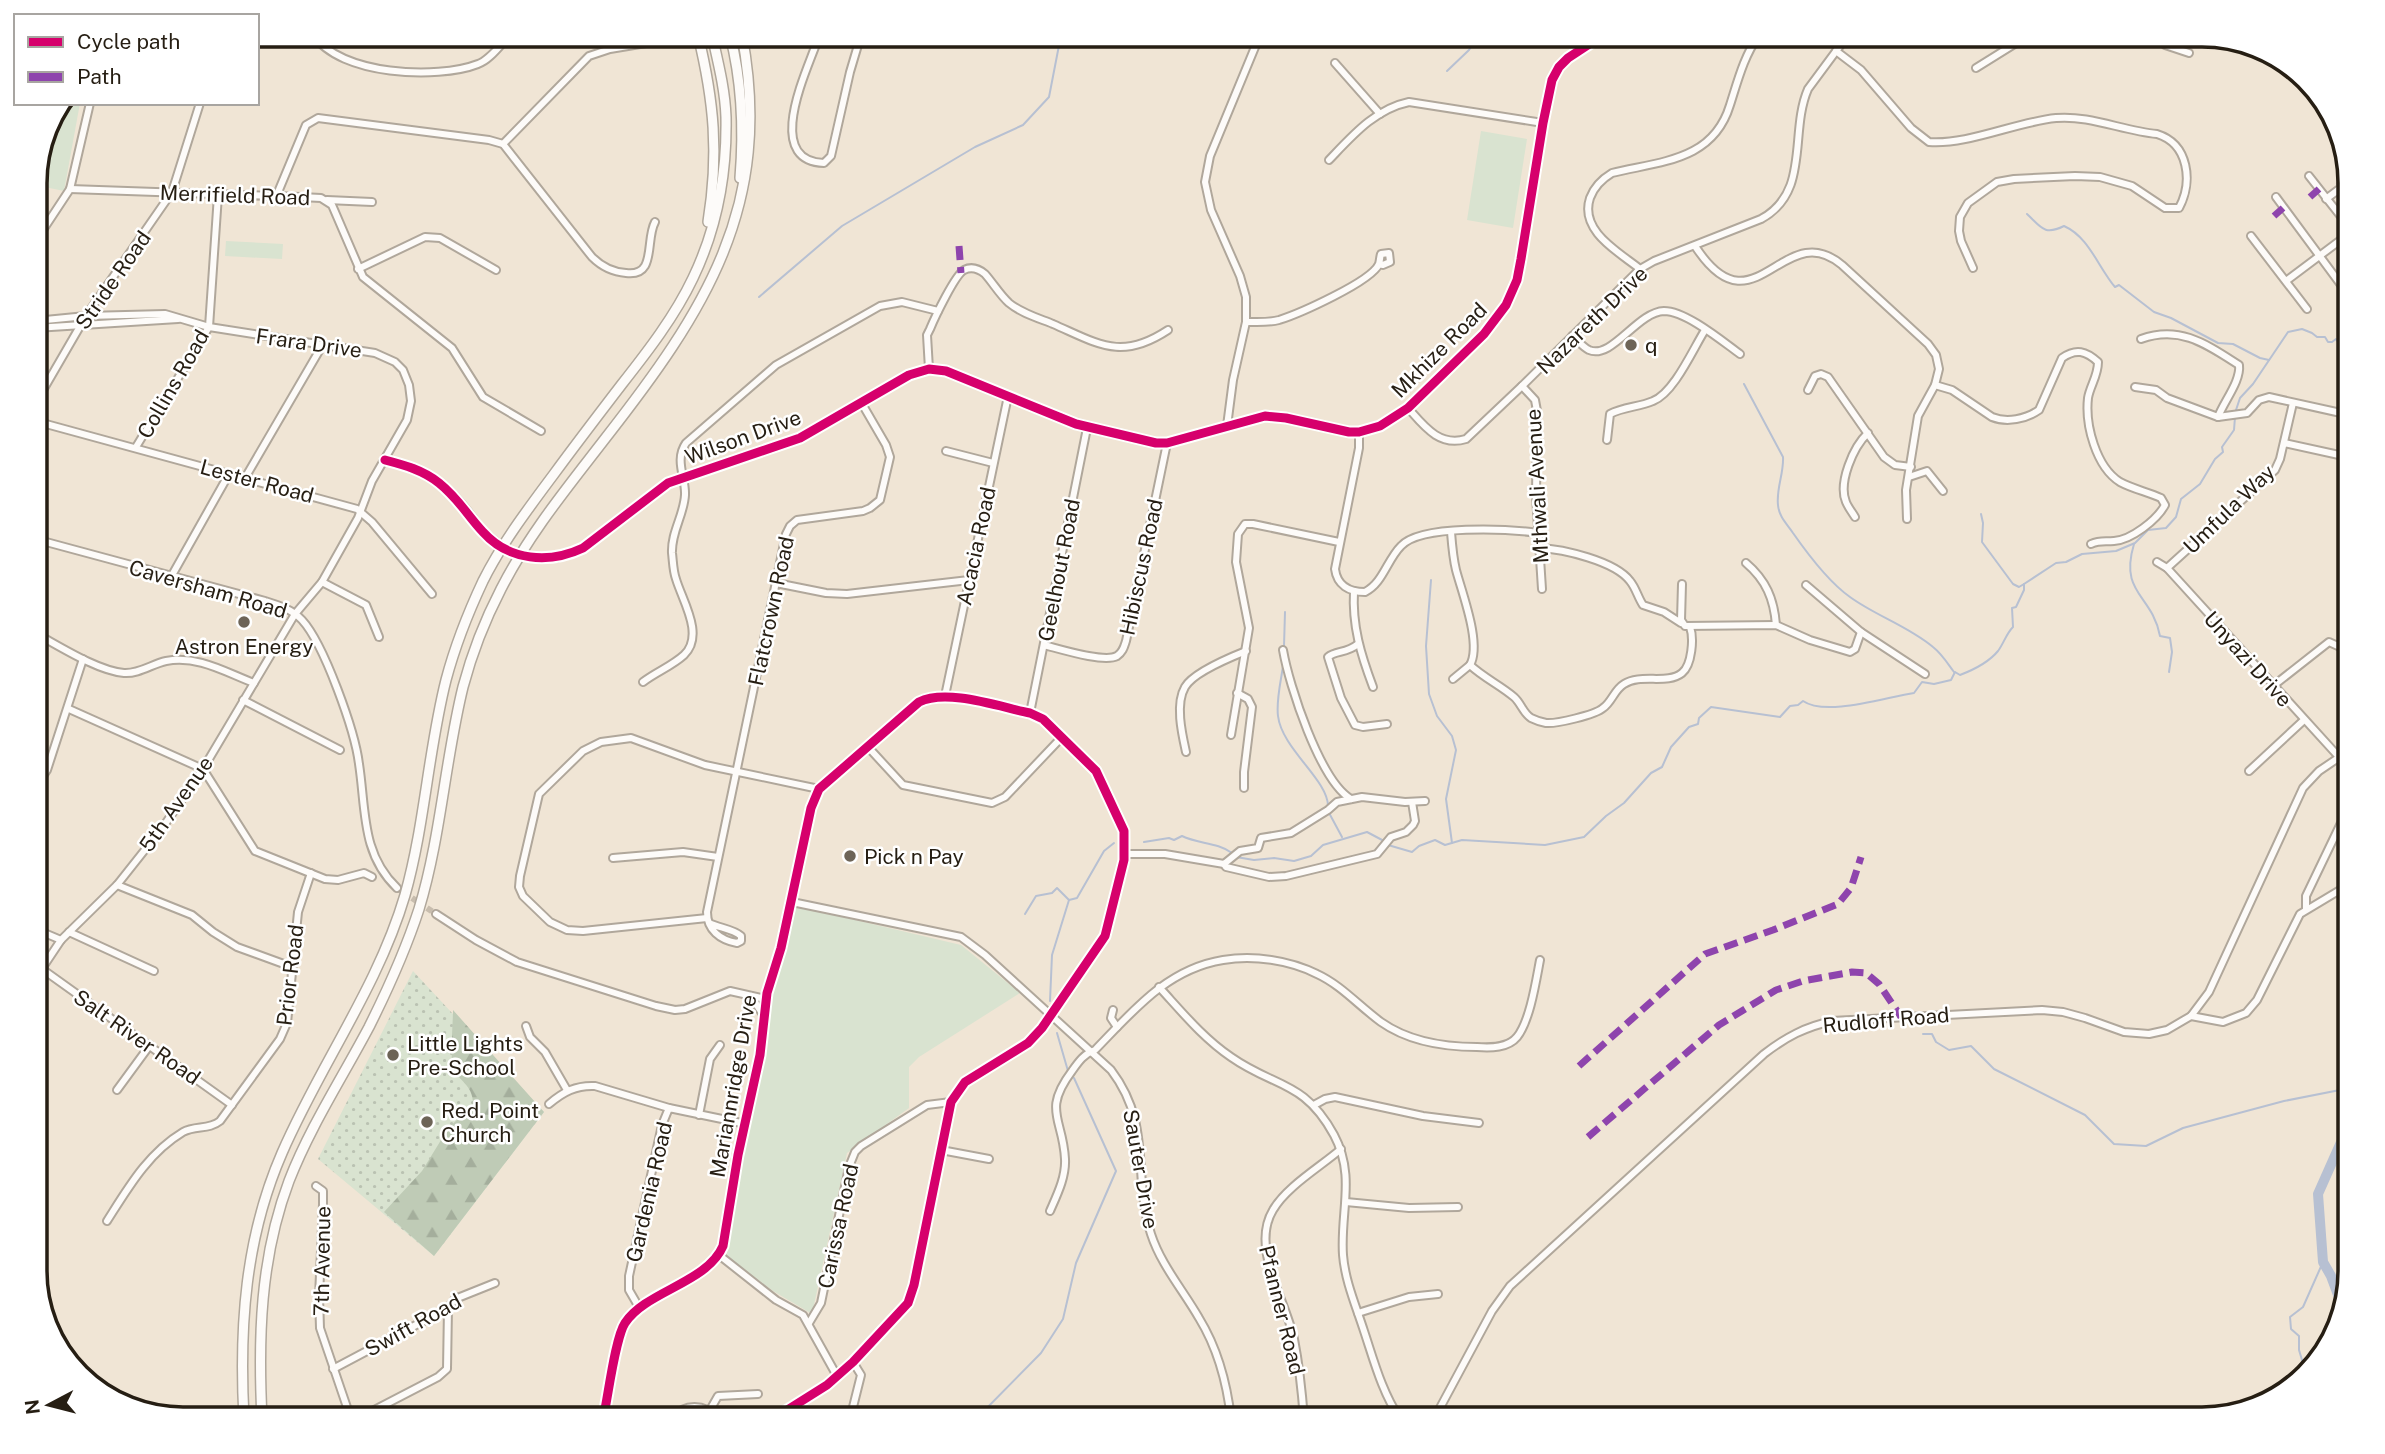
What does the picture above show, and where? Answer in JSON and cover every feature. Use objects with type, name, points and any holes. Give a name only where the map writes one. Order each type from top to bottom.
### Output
[{"type":"highway","points":[[694,277],[707,230],[716,157],[712,98],[701,48]]},
{"type":"highway","points":[[244,1407],[243,1323],[248,1270],[259,1219],[282,1153],[366,992],[404,898],[418,838],[440,710],[463,628],[500,550],[583,434],[653,344],[694,277],[710,235],[721,193],[726,114],[715,48]]},
{"type":"highway","points":[[732,48],[739,81],[743,141],[738,205]]},
{"type":"highway","points":[[262,1407],[260,1322],[267,1263],[277,1220],[288,1183],[309,1135],[369,1027],[414,923],[436,842],[463,688],[486,618],[540,522],[669,354],[696,310],[724,255],[748,165],[750,125],[744,48]]},
{"type":"street","points":[[1227,425],[1229,400],[1247,308],[1244,288],[1211,210],[1205,182],[1210,156],[1255,47]]},
{"type":"street","name":"Mkhize Road","points":[[1359,432],[1380,426],[1408,408],[1484,334],[1506,305],[1517,280],[1550,89],[1559,67],[1581,47]]},
{"type":"street","points":[[1640,270],[1598,235],[1592,226],[1588,205],[1594,190],[1612,173],[1680,157],[1707,144],[1725,118],[1744,61],[1752,47]]},
{"type":"street","name":"Nazareth Drive","points":[[1408,408],[1436,436],[1446,440],[1461,440],[1472,435],[1640,270],[1654,261],[1761,219],[1775,210],[1785,199],[1795,172],[1798,119],[1804,99],[1808,89],[1839,47]]},
{"type":"street","points":[[1976,68],[2010,47]]},
{"type":"street","points":[[2171,47],[2189,53]]},
{"type":"street","points":[[326,48],[371,68],[390,72],[437,71],[476,65],[487,59],[498,48]]},
{"type":"street","points":[[503,144],[589,56],[612,48]]},
{"type":"street","points":[[815,48],[793,114],[793,140],[798,154],[803,158],[824,163],[831,156],[857,48]]},
{"type":"street","points":[[1836,51],[1867,77],[1911,128],[1929,142],[1949,141],[2055,118],[2078,118],[2163,136],[2176,145],[2185,162],[2187,174],[2186,196],[2179,208],[2165,208],[2132,186],[2100,177],[2014,179],[1997,182],[1968,203],[1960,217],[1961,241],[1973,268]]},
{"type":"street","points":[[1335,63],[1380,114]]},
{"type":"street","points":[[1329,160],[1364,125],[1400,104],[1413,102],[1543,123]]},
{"type":"street","points":[[48,223],[70,190],[90,105]]},
{"type":"street","name":"Stride Road","points":[[48,382],[86,316],[172,192],[199,105]]},
{"type":"street","points":[[276,197],[306,125],[318,118],[503,144],[600,265],[611,271],[628,274],[639,273],[644,269],[651,229],[655,222]]},
{"type":"street","points":[[2309,176],[2337,213]]},
{"type":"street","name":"Merrifield Road","points":[[70,190],[327,200],[332,205],[358,269],[369,284],[452,348],[483,397],[541,431]]},
{"type":"street","points":[[2326,199],[2337,191]]},
{"type":"street","name":"Collins Road","points":[[136,447],[209,327],[218,194]]},
{"type":"street","points":[[2276,197],[2337,280]]},
{"type":"street","points":[[327,200],[372,202]]},
{"type":"street","points":[[358,269],[425,237],[433,236],[496,270]]},
{"type":"street","points":[[2251,236],[2307,309]]},
{"type":"street","points":[[2286,281],[2337,241]]},
{"type":"street","points":[[1695,246],[1703,259],[1723,277],[1743,280],[1756,279],[1784,260],[1805,253],[1819,253],[1833,258],[1928,344],[1936,355],[1938,364],[1935,385],[1918,416],[1906,497],[1907,519]]},
{"type":"street","points":[[1246,322],[1265,323],[1283,319],[1352,287],[1379,264]]},
{"type":"street","points":[[1168,330],[1140,345],[1121,348],[1101,345],[1014,307],[981,270],[971,268],[961,273],[927,335],[929,369],[946,371],[1087,428],[1141,440],[1167,443],[1258,417],[1274,416],[1359,432],[1359,448],[1335,574],[1344,587],[1354,591],[1365,592],[1372,588],[1398,549],[1415,537],[1489,528],[1538,533]]},
{"type":"street","points":[[643,682],[684,655],[691,645],[690,618],[676,580],[672,550],[685,500],[681,453],[686,443],[783,360],[888,303],[902,302],[938,311]]},
{"type":"street","points":[[1572,336],[1589,350],[1604,350],[1644,317],[1664,311],[1681,315],[1740,354]]},
{"type":"street","name":"Frara Drive","points":[[48,320],[149,313],[209,327],[375,353],[396,362],[403,370],[411,401],[407,419],[384,460]]},
{"type":"street","name":"Frara Drive","points":[[48,327],[180,319]]},
{"type":"street","points":[[1606,440],[1612,412],[1662,396],[1705,330]]},
{"type":"street","points":[[2141,339],[2159,333],[2176,333],[2239,365],[2237,378],[2218,416]]},
{"type":"street","points":[[245,478],[322,346]]},
{"type":"street","points":[[1935,385],[1952,390],[1992,417],[2014,419],[2039,410],[2062,358],[2066,355],[2084,352],[2098,362],[2098,371],[2087,407],[2091,436],[2102,462],[2118,480],[2161,498],[2165,505],[2149,525],[2123,540],[2099,540],[2091,544]]},
{"type":"street","name":"Wilson Drive","points":[[384,460],[426,473],[439,482],[467,510],[482,531],[506,550],[532,558],[556,558],[583,548],[659,488],[682,477],[800,438],[909,375],[929,369]]},
{"type":"street","points":[[1808,390],[1815,376],[1821,374],[1828,377],[1890,463],[1911,467]]},
{"type":"street","name":"Mthwali Avenue","points":[[1522,386],[1535,400],[1537,411],[1536,485],[1542,589]]},
{"type":"street","points":[[2134,387],[2156,390],[2167,398],[2218,416],[2247,412],[2259,400],[2273,397],[2293,404],[2337,413]]},
{"type":"street","name":"Acacia Road","points":[[945,696],[1008,396]]},
{"type":"street","name":"Flatcrown Road","points":[[736,772],[786,534],[790,526],[797,520],[863,511],[880,500],[890,457],[861,402]]},
{"type":"street","name":"Umfula Way","points":[[2167,568],[2271,474],[2278,464],[2293,404]]},
{"type":"street","name":"Lester Road","points":[[48,424],[360,511]]},
{"type":"street","name":"Geelhout Road","points":[[1030,713],[1087,428]]},
{"type":"street","points":[[1855,517],[1845,499],[1844,478],[1859,443],[1868,433]]},
{"type":"street","name":"Hibiscus Road","points":[[1044,645],[1102,658],[1112,658],[1121,653],[1126,641],[1167,443]]},
{"type":"street","points":[[2284,443],[2337,455]]},
{"type":"street","points":[[946,451],[993,463]]},
{"type":"street","points":[[384,460],[360,511],[432,594]]},
{"type":"street","points":[[1909,477],[1927,471],[1942,491]]},
{"type":"street","points":[[171,577],[229,474]]},
{"type":"street","name":"5th Avenue","points":[[48,960],[61,940],[117,885],[163,827],[203,769],[295,614],[322,582],[360,511]]},
{"type":"street","points":[[1231,735],[1249,621],[1237,572],[1236,551],[1242,526],[1253,524],[1339,542]]},
{"type":"street","points":[[1451,532],[1455,568],[1466,603],[1474,655],[1470,665],[1453,679]]},
{"type":"street","name":"Caversham Road","points":[[48,544],[285,607],[303,621],[313,636],[343,705],[356,746],[373,856],[379,868],[397,888]]},
{"type":"street","points":[[1539,548],[1571,551],[1619,572],[1632,582],[1642,604],[1670,615],[1690,627],[1719,624],[1776,625],[1810,640],[1850,652],[1855,649],[1861,632]]},
{"type":"street","name":"Unyazi Drive","points":[[2157,562],[2167,568],[2338,755]]},
{"type":"street","points":[[1746,563],[1768,588],[1776,625]]},
{"type":"street","points":[[776,583],[839,594],[969,580]]},
{"type":"street","points":[[322,582],[366,605],[379,637]]},
{"type":"street","points":[[1682,584],[1682,624]]},
{"type":"street","points":[[1806,585],[1861,632],[1925,674]]},
{"type":"street","points":[[1354,591],[1353,614],[1358,644],[1374,687]]},
{"type":"street","points":[[1470,665],[1516,698],[1528,716],[1538,721],[1554,723],[1603,709],[1618,689],[1631,681],[1670,678],[1681,674],[1689,657],[1692,635],[1690,627]]},
{"type":"street","points":[[48,640],[83,659],[122,673],[140,671],[168,661],[190,660],[208,664],[254,683]]},
{"type":"street","points":[[2273,687],[2329,642],[2337,646]]},
{"type":"street","points":[[1358,644],[1348,651],[1328,657],[1337,689],[1355,725],[1363,727],[1387,723]]},
{"type":"street","points":[[1283,650],[1292,695],[1319,757],[1333,783],[1352,800]]},
{"type":"street","points":[[1186,752],[1180,704],[1183,689],[1192,679],[1219,662],[1246,651]]},
{"type":"street","points":[[48,767],[83,659]]},
{"type":"street","points":[[947,685],[954,698]]},
{"type":"street","points":[[1237,693],[1248,699],[1252,707],[1244,788]]},
{"type":"street","points":[[736,772],[708,920],[720,939],[737,943],[741,940],[738,933],[718,928],[708,920],[583,932],[567,930],[550,922],[523,896],[519,887],[520,876],[539,794],[545,785],[590,746],[631,738],[705,765],[819,789],[928,697],[945,696],[1030,713],[1043,719],[1090,764],[1100,779],[1124,831],[1125,854],[1105,936],[1051,1016],[1028,1043],[965,1082],[951,1102],[912,1294],[902,1311],[853,1362],[792,1407]]},
{"type":"street","points":[[243,701],[340,750]]},
{"type":"street","points":[[69,709],[203,769],[251,847],[260,854],[332,880],[364,873],[372,877]]},
{"type":"street","points":[[2249,771],[2304,720]]},
{"type":"street","points":[[868,747],[903,785],[992,803],[1005,797],[1062,737]]},
{"type":"street","name":"Rudloff Road","points":[[1440,1407],[1492,1311],[1510,1286],[1765,1054],[1791,1035],[1832,1021],[2029,1010],[2063,1012],[2124,1032],[2149,1034],[2167,1030],[2191,1016],[2209,992],[2297,797],[2310,779],[2338,758]]},
{"type":"street","name":"Mariannridge Drive","points":[[719,1255],[723,1246],[736,1164],[760,1055],[766,999],[792,902],[811,808],[819,789]]},
{"type":"street","points":[[1227,863],[1240,851],[1258,848],[1261,838],[1291,832],[1337,802],[1369,797],[1425,801]]},
{"type":"street","points":[[1125,854],[1165,854],[1227,863],[1233,869],[1269,877],[1286,876],[1377,854],[1391,837],[1406,832],[1413,825],[1415,821],[1412,802]]},
{"type":"street","points":[[2306,909],[2306,896],[2338,830]]},
{"type":"street","points":[[613,859],[683,852],[718,857]]},
{"type":"street","name":"Prior Road","points":[[107,1221],[145,1165],[183,1132],[217,1124],[285,1030],[298,912],[311,873]]},
{"type":"street","points":[[117,885],[192,915],[237,947],[292,967]]},
{"type":"street","points":[[2191,1016],[2223,1022],[2246,1013],[2257,1000],[2296,920],[2306,909],[2338,891]]},
{"type":"street","name":"Sauter Drive","points":[[792,902],[961,937],[985,955],[1116,1077],[1132,1107],[1139,1133],[1144,1201],[1150,1230],[1165,1264],[1210,1337],[1224,1378],[1229,1407]]},
{"type":"street","points":[[436,914],[517,962],[656,1006],[675,1010],[694,1006],[730,991],[766,999]]},
{"type":"street","points":[[69,932],[154,971]]},
{"type":"street","points":[[48,934],[61,940]]},
{"type":"street","points":[[1050,1211],[1061,1184],[1065,1158],[1055,1116],[1057,1098],[1064,1082],[1086,1053],[1095,1050],[1159,987],[1176,975],[1210,962],[1242,958],[1267,959],[1318,974],[1339,987],[1381,1022],[1404,1035],[1464,1047],[1500,1046],[1517,1037],[1524,1024],[1540,960]]},
{"type":"street","name":"Salt River Road","points":[[48,973],[232,1105]]},
{"type":"street","points":[[1159,987],[1199,1031],[1231,1057],[1289,1087],[1314,1105],[1341,1149],[1346,1170],[1343,1256],[1348,1283],[1384,1388],[1394,1407]]},
{"type":"street","points":[[750,995],[765,1018]]},
{"type":"street","points":[[1113,1010],[1110,1013],[1111,1018],[1117,1027]]},
{"type":"street","points":[[526,1026],[530,1037],[545,1052],[567,1090]]},
{"type":"street","points":[[117,1090],[150,1045]]},
{"type":"street","points":[[699,1115],[710,1059],[720,1045]]},
{"type":"street","points":[[549,1104],[567,1090],[595,1086],[669,1108]]},
{"type":"street","points":[[1314,1105],[1335,1097],[1423,1116],[1479,1123]]},
{"type":"street","name":"Carissa Road","points":[[809,1322],[816,1315],[821,1303],[849,1167],[855,1152],[927,1105],[951,1102]]},
{"type":"street","name":"Gardenia Road","points":[[640,1309],[629,1290],[629,1276],[662,1125],[669,1108],[746,1124]]},
{"type":"street","name":"Pfanner Road","points":[[1302,1407],[1293,1336],[1269,1261],[1264,1233],[1268,1219],[1282,1199],[1341,1149]]},
{"type":"street","points":[[942,1150],[989,1159]]},
{"type":"street","name":"7th Avenue","points":[[316,1186],[323,1191],[320,1321],[347,1407]]},
{"type":"street","points":[[1346,1202],[1409,1208],[1458,1207]]},
{"type":"street","points":[[606,1407],[622,1329],[630,1318],[708,1266],[719,1255],[776,1300],[803,1315],[837,1376]]},
{"type":"street","name":"Swift Road","points":[[333,1369],[448,1308],[455,1299],[495,1283]]},
{"type":"street","points":[[1358,1313],[1409,1297],[1438,1294]]},
{"type":"street","points":[[380,1407],[438,1377],[447,1369],[448,1308]]},
{"type":"street","points":[[853,1362],[861,1376],[853,1407]]},
{"type":"street","points":[[712,1407],[718,1396],[758,1394]]},
{"type":"green space","points":[[72,105],[80,105],[64,191],[48,188],[48,165],[54,140],[65,115]]},
{"type":"green space","points":[[1481,131],[1527,139],[1513,228],[1467,220]]},
{"type":"green space","points":[[226,241],[283,244],[282,259],[225,256]]},
{"type":"green space","points":[[796,906],[961,945],[1020,993],[919,1057],[909,1067],[909,1108],[847,1153],[812,1314],[773,1291],[726,1256],[740,1166],[771,1014],[771,1000]]},
{"type":"green space","points":[[413,971],[544,1112],[434,1256],[318,1159]]},
{"type":"green space","points":[[453,1010],[544,1112],[434,1256],[384,1212],[422,1171],[449,1127],[473,1106],[471,1093],[453,1067]]},
{"type":"waterway","points":[[1447,71],[1471,47]]},
{"type":"waterway","points":[[759,297],[842,226],[975,147],[1023,125],[1049,97],[1059,48]]},
{"type":"waterway","points":[[2027,214],[2043,229],[2052,230],[2064,226],[2073,231],[2087,245],[2115,287],[2119,285],[2154,312],[2218,343],[2233,344],[2269,360]]},
{"type":"waterway","points":[[2235,413],[2240,398],[2253,384],[2288,332],[2302,329],[2317,337],[2325,337],[2328,342],[2337,341]]},
{"type":"waterway","points":[[1744,384],[1783,457],[1778,493],[1779,509],[1799,541],[1842,591],[1923,640],[1939,653],[1954,672]]},
{"type":"waterway","points":[[1388,845],[1412,852],[1435,840],[1445,845],[1462,840],[1545,845],[1584,837],[1624,803],[1651,773],[1662,767],[1671,747],[1689,727],[1698,724],[1699,718],[1711,707],[1780,717],[1790,706],[1803,701],[1826,707],[1873,702],[1914,693],[1922,682],[1934,684],[1951,680],[1955,672],[1960,675],[1975,668],[1998,651],[2013,627],[2012,608],[2016,607],[2024,584],[2056,563],[2066,562],[2082,554],[2116,551],[2135,543],[2148,530],[2166,528],[2176,517],[2181,499],[2200,484],[2215,459],[2223,452],[2222,447],[2234,430],[2235,417]]},
{"type":"waterway","points":[[1981,514],[1982,542],[2013,584],[2019,587],[2024,584]]},
{"type":"waterway","points":[[2134,544],[2130,561],[2131,574],[2138,593],[2156,622],[2160,636],[2170,638],[2172,652],[2169,672]]},
{"type":"waterway","points":[[1431,580],[1426,646],[1429,694],[1437,716],[1452,736],[1456,750],[1446,799],[1452,843]]},
{"type":"waterway","points":[[1284,646],[1285,612]]},
{"type":"waterway","points":[[1283,666],[1278,704],[1281,728],[1321,786],[1328,806]]},
{"type":"waterway","points":[[1328,811],[1342,837]]},
{"type":"waterway","points":[[1236,857],[1294,861],[1311,856],[1323,845],[1367,832],[1384,841]]},
{"type":"waterway","points":[[1144,842],[1169,838],[1174,840],[1182,836],[1232,853]]},
{"type":"waterway","points":[[1025,914],[1036,896],[1052,893],[1057,888],[1069,900],[1077,898],[1104,851],[1114,843]]},
{"type":"waterway","points":[[1050,1001],[1052,955],[1069,900]]},
{"type":"waterway","points":[[1057,1033],[1068,1071]]},
{"type":"waterway","points":[[1923,1034],[1932,1034],[1936,1042],[1949,1050],[1971,1046],[1994,1069],[2085,1115],[2114,1144],[2146,1146],[2183,1128],[2284,1101],[2338,1090]]},
{"type":"waterway","points":[[988,1407],[1041,1353],[1063,1319],[1076,1263],[1116,1171],[1074,1078]]},
{"type":"waterway","points":[[2337,1291],[2323,1262],[2318,1194],[2338,1149]]},
{"type":"waterway","points":[[2303,1362],[2299,1336],[2291,1329],[2290,1317],[2303,1307],[2323,1262]]},
{"type":"tunnel","points":[[397,888],[436,914]]},
{"type":"marked path","points":[[2310,197],[2319,189]]},
{"type":"marked path","points":[[2274,216],[2283,208]]},
{"type":"marked path","points":[[959,246],[961,273]]},
{"type":"marked path","points":[[1579,1066],[1705,954],[1838,904],[1851,888],[1861,857]]},
{"type":"marked path","points":[[1588,1137],[1719,1025],[1776,990],[1803,981],[1852,972],[1866,973],[1879,984],[1901,1017]]},
{"type":"cycle path","points":[[385,460],[433,478],[493,542],[517,554],[543,558],[583,548],[668,483],[800,438],[909,375],[929,369],[946,371],[1076,424],[1156,443],[1167,443],[1265,416],[1349,432],[1380,426],[1408,408],[1484,334],[1506,305],[1517,280],[1552,80],[1559,67],[1584,47]]},
{"type":"cycle path","points":[[605,1407],[615,1354],[625,1323],[647,1303],[704,1269],[715,1259],[723,1246],[738,1155],[760,1055],[767,993],[781,948],[811,808],[819,789],[919,702],[931,698],[959,698],[1030,713],[1043,719],[1096,771],[1124,831],[1124,860],[1105,936],[1042,1028],[1028,1043],[965,1082],[951,1102],[914,1285],[908,1303],[853,1362],[827,1385],[792,1407]]},
{"type":"place","name":"q","points":[[1631,345]]},
{"type":"place","name":"Astron Energy","points":[[244,622]]},
{"type":"place","name":"Pick n Pay","points":[[850,856]]},
{"type":"place","name":"Little Lights Pre-School","points":[[393,1055]]},
{"type":"place","name":"Red. Point Church","points":[[427,1122]]}]
